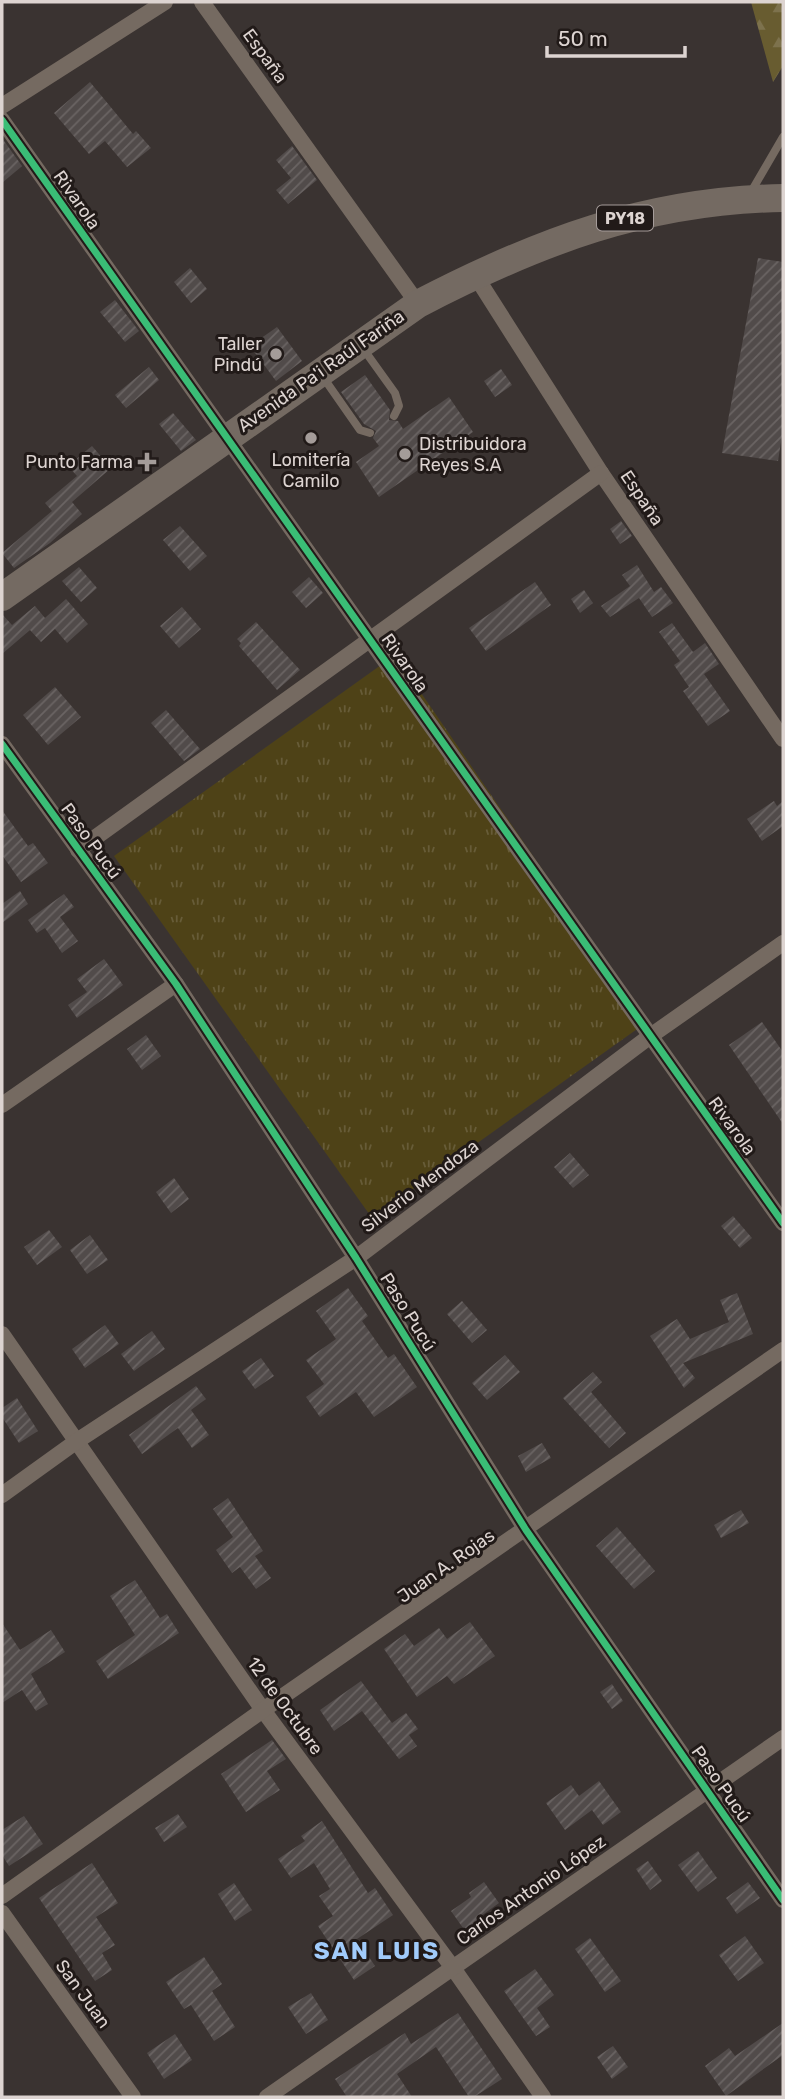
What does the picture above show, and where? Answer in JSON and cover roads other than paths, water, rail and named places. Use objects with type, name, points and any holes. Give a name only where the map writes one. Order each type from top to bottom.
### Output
[{"type":"highway","name":"PY18","points":[[475,275],[604,223],[682,206],[747,198],[783,198]]},
{"type":"highway","name":"Avenida Pa'i Raúl Fariña","points":[[2,597],[418,304],[475,275]]},
{"type":"street","points":[[2,106],[166,2]]},
{"type":"street","name":"España","points":[[202,2],[418,304]]},
{"type":"street","name":"Rivarola","points":[[2,120],[783,1223]]},
{"type":"street","name":"España","points":[[475,275],[601,473],[783,739]]},
{"type":"street","points":[[78,850],[371,642],[601,473]]},
{"type":"street","name":"Paso Pucú","points":[[2,744],[176,984],[356,1258],[526,1530],[783,1900]]},
{"type":"street","name":"Silverio Mendoza","points":[[2,1495],[78,1441],[356,1258],[649,1037],[783,943]]},
{"type":"street","points":[[2,1105],[176,984]]},
{"type":"street","name":"12 de Octubre","points":[[2,1334],[263,1710],[453,1968],[543,2097]]},
{"type":"street","name":"Juan A. Rojas","points":[[2,1896],[263,1710],[783,1350]]},
{"type":"street","name":"Carlos Antonio López","points":[[267,2097],[783,1738]]},
{"type":"street","name":"San Juan","points":[[2,1913],[133,2097]]},
{"type":"lane","points":[[747,198],[783,137]]},
{"type":"lane","points":[[360,344],[395,393],[399,406],[394,416]]},
{"type":"lane","points":[[320,372],[360,430],[370,433]]},
{"type":"place","name":"Taller Pindú","points":[[276,354]]},
{"type":"place","name":"Lomitería Camilo","points":[[311,438]]},
{"type":"place","name":"Distribuidora Reyes S.A","points":[[405,454]]},
{"type":"place","name":"Punto Farma","points":[[147,462]]},
{"type":"district","name":"SAN LUIS","points":[[377,1951]]}]
